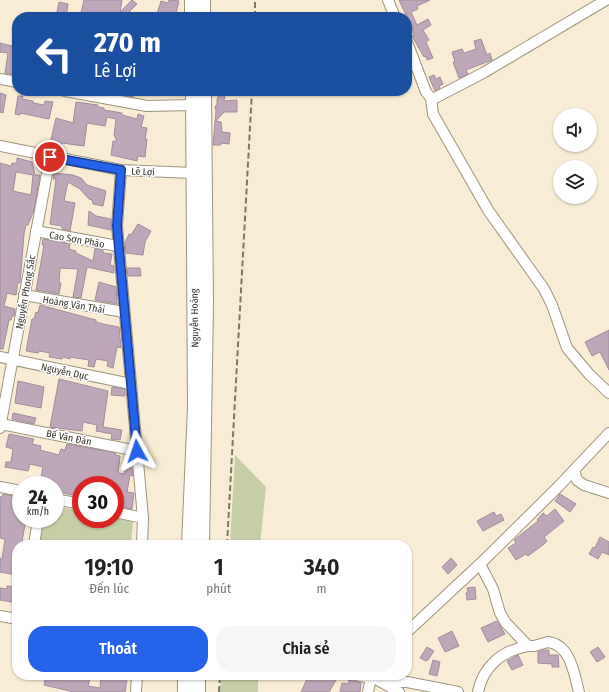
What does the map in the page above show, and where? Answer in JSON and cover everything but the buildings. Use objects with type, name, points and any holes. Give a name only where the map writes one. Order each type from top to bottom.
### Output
[{"type":"highway","points":[[192,0],[192,12]]},
{"type":"highway","points":[[203,0],[203,12]]},
{"type":"highway","name":"Nguyễn Hoàng","points":[[189,540],[195,407],[193,96]]},
{"type":"highway","name":"Nguyễn Hoàng","points":[[202,540],[206,304],[204,96]]},
{"type":"highway","points":[[185,680],[185,692]]},
{"type":"highway","points":[[198,680],[198,692]]},
{"type":"street","points":[[388,0],[394,12]]},
{"type":"street","points":[[431,98],[435,98],[483,73],[606,0]]},
{"type":"street","points":[[412,55],[426,92],[431,98],[433,114],[488,210],[544,289],[552,305],[567,348],[589,374],[609,392]]},
{"type":"street","points":[[0,79],[12,81]]},
{"type":"street","points":[[92,96],[148,106],[193,105]]},
{"type":"street","name":"Lê Lợi","points":[[0,146],[121,170],[193,173]]},
{"type":"street","name":"Nguyễn Phong Sắc","points":[[0,426],[50,157]]},
{"type":"street","points":[[121,170],[117,226],[118,246],[137,451],[142,518],[142,540]]},
{"type":"street","name":"Cao Sơn Pháo","points":[[36,232],[118,246]]},
{"type":"street","name":"Hoàng Văn Thái","points":[[24,295],[124,312]]},
{"type":"street","name":"Nguyễn Dục","points":[[0,357],[131,384]]},
{"type":"street","name":"Bế Văn Đàn","points":[[0,426],[137,451]]},
{"type":"street","points":[[412,627],[480,564],[609,433]]},
{"type":"street","points":[[574,470],[576,480],[584,485],[609,493]]},
{"type":"street","points":[[0,487],[12,489]]},
{"type":"street","points":[[124,514],[142,518]]},
{"type":"street","points":[[35,540],[37,528]]},
{"type":"street","points":[[480,564],[493,588],[504,620],[528,646]]},
{"type":"street","points":[[0,616],[12,618]]},
{"type":"street","points":[[478,692],[482,678],[494,662],[509,651],[548,642],[560,647],[567,654],[579,692]]},
{"type":"street","points":[[136,692],[137,680]]},
{"type":"street","points":[[368,692],[375,680]]},
{"type":"street","points":[[379,680],[398,692]]},
{"type":"street","points":[[392,680],[458,692]]},
{"type":"green space","points":[[235,455],[266,487],[261,540],[230,540]]},
{"type":"green space","points":[[64,508],[72,509],[72,528],[124,528],[124,518],[133,520],[131,540],[40,540],[42,528],[64,528]]},
{"type":"green space","points":[[221,680],[258,680],[257,692],[220,692]]},
{"type":"railway","points":[[255,0],[255,12]]},
{"type":"railway","points":[[227,540],[252,96]]},
{"type":"railway","points":[[219,692],[220,680]]},
{"type":"route","points":[[50,157],[121,170],[117,226],[118,246],[137,451]]}]
